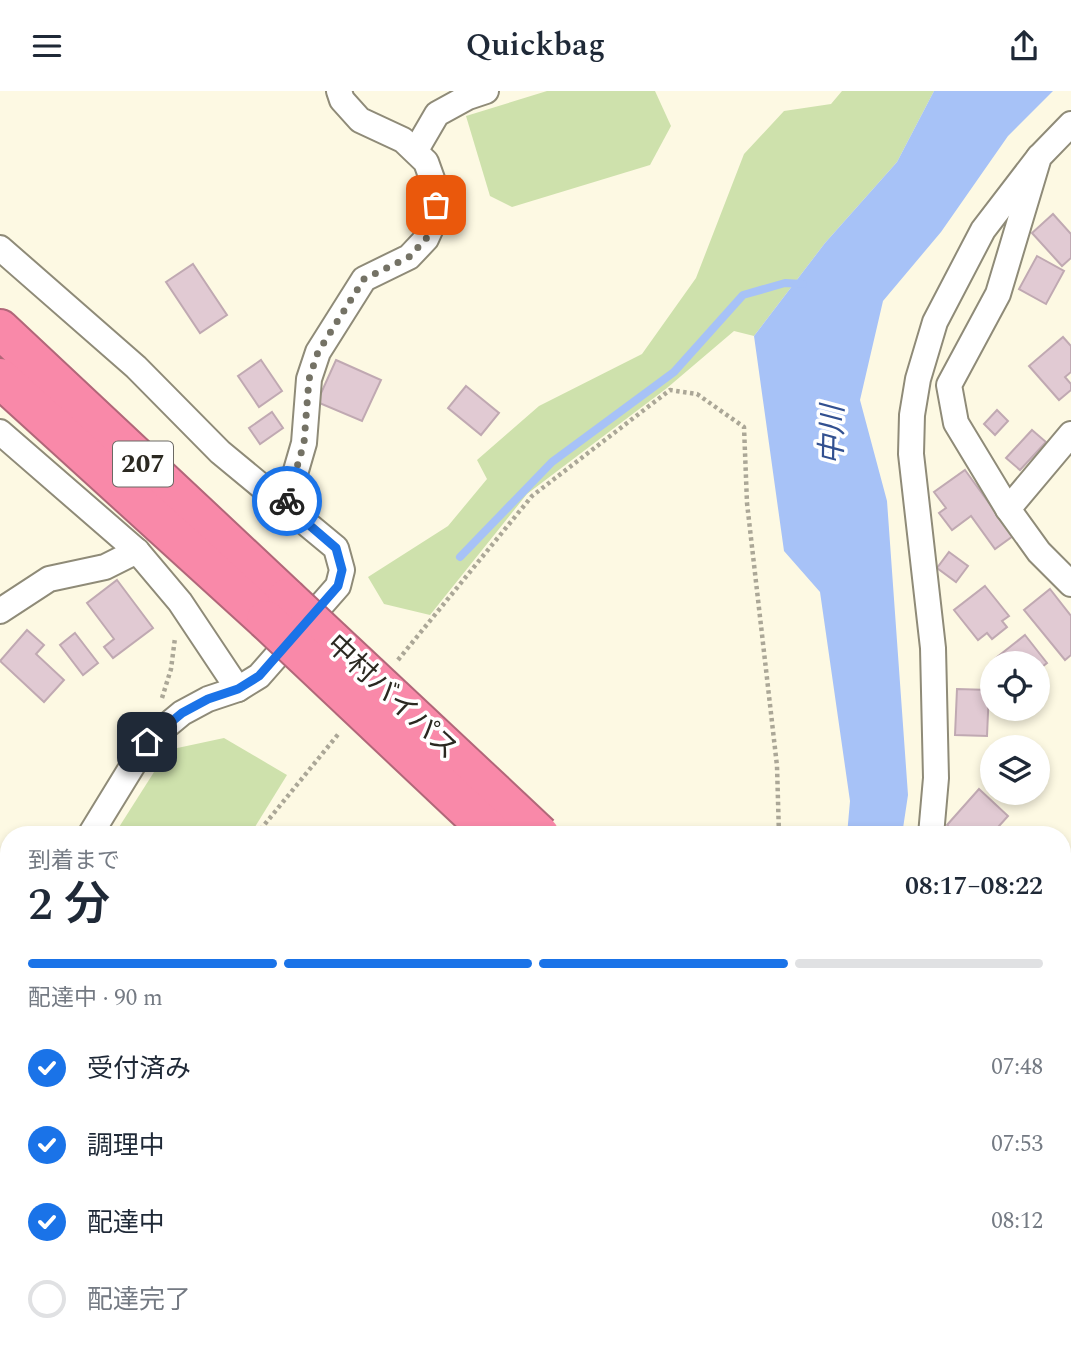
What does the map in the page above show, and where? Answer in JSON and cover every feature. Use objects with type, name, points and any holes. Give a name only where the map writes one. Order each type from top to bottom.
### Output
[{"type":"highway","name":"中村バイパス","points":[[0,329],[485,826]]},
{"type":"highway","name":"中村バイパス","points":[[0,378],[529,826]]},
{"type":"street","points":[[286,505],[304,443],[309,379],[318,352],[364,279],[409,257],[426,239],[435,219],[436,190],[426,162],[403,141],[360,120],[342,100],[339,91]]},
{"type":"street","points":[[415,150],[437,114],[468,97],[486,91]]},
{"type":"street","points":[[932,826],[936,778],[933,648],[911,453],[912,415],[918,379],[935,322],[983,230],[1040,157],[1071,124]]},
{"type":"street","points":[[1040,157],[998,294],[949,385],[956,423],[1008,509],[1039,552],[1071,584]]},
{"type":"street","points":[[0,248],[136,367],[220,452],[336,548],[342,570],[338,586],[259,676],[238,689],[208,699],[182,713],[147,742],[96,826]]},
{"type":"street","points":[[918,379],[949,385]]},
{"type":"street","points":[[0,432],[136,551],[180,602],[238,689]]},
{"type":"street","points":[[1008,509],[1071,434]]},
{"type":"street","points":[[0,611],[49,579],[105,567],[136,551]]},
{"type":"path","points":[[394,666],[532,496],[670,390],[697,394],[744,427],[747,503],[777,766],[779,826]]},
{"type":"path","points":[[147,742],[171,669],[180,602]]},
{"type":"path","points":[[264,826],[342,729]]},
{"type":"green space","points":[[547,91],[655,91],[671,126],[650,165],[512,207],[490,196],[466,116]]},
{"type":"green space","points":[[842,91],[934,91],[897,162],[825,243],[754,336],[734,331],[667,388],[527,494],[430,615],[384,604],[368,577],[448,526],[487,479],[477,460],[539,406],[642,354],[696,278],[744,154],[784,111],[831,104]]},
{"type":"green space","points":[[224,738],[287,775],[256,826],[120,826],[168,750]]},
{"type":"water","name":"中川","points":[[934,91],[1053,91],[1008,136],[941,232],[883,301],[860,400],[887,501],[908,795],[903,826],[848,826],[850,801],[820,592],[784,551],[754,336],[825,243],[897,162]]},
{"type":"building","points":[[1053,214],[1071,234],[1071,258],[1062,266],[1032,233]]},
{"type":"building","points":[[1037,256],[1064,271],[1046,304],[1019,289]]},
{"type":"building","points":[[193,264],[227,315],[200,333],[166,282]]},
{"type":"building","points":[[1063,337],[1071,346],[1071,372],[1065,377],[1071,384],[1071,390],[1059,400],[1029,366]]},
{"type":"building","points":[[261,360],[282,391],[259,407],[238,376]]},
{"type":"building","points":[[336,360],[381,380],[362,421],[317,402]]},
{"type":"building","points":[[466,386],[499,413],[481,435],[448,408]]},
{"type":"building","points":[[997,410],[1008,421],[995,435],[984,424]]},
{"type":"building","points":[[272,412],[283,428],[260,444],[249,428]]},
{"type":"building","points":[[1032,430],[1046,442],[1020,470],[1006,458]]},
{"type":"building","points":[[965,470],[1013,536],[995,549],[971,516],[952,530],[939,513],[946,508],[934,492]]},
{"type":"building","points":[[949,552],[968,566],[956,582],[937,568]]},
{"type":"building","points":[[117,580],[153,628],[113,658],[104,647],[114,639],[87,603]]},
{"type":"building","points":[[985,586],[1009,616],[1002,621],[1007,627],[992,639],[987,633],[978,640],[954,610]]},
{"type":"building","points":[[1050,589],[1071,616],[1071,655],[1065,660],[1024,610]]},
{"type":"building","points":[[27,630],[44,645],[36,654],[64,680],[44,702],[0,661]]},
{"type":"building","points":[[75,633],[98,663],[83,675],[60,645]]},
{"type":"building","points":[[1025,635],[1038,651],[1005,651]]},
{"type":"building","points":[[957,689],[980,690],[980,721],[988,721],[987,735],[955,735]]},
{"type":"building","points":[[979,789],[980,805],[996,805],[1008,816],[999,826],[948,826]]},
{"type":"waterway","points":[[460,557],[552,462],[674,372],[743,295],[785,283],[803,284]]},
{"type":"way so far","points":[[287,501],[304,443],[309,379],[318,352],[364,279],[409,257],[426,239],[435,219],[436,205]]},
{"type":"route","points":[[147,742],[182,713],[208,699],[238,689],[259,676],[338,586],[342,570],[336,548],[286,505],[287,501]]}]
